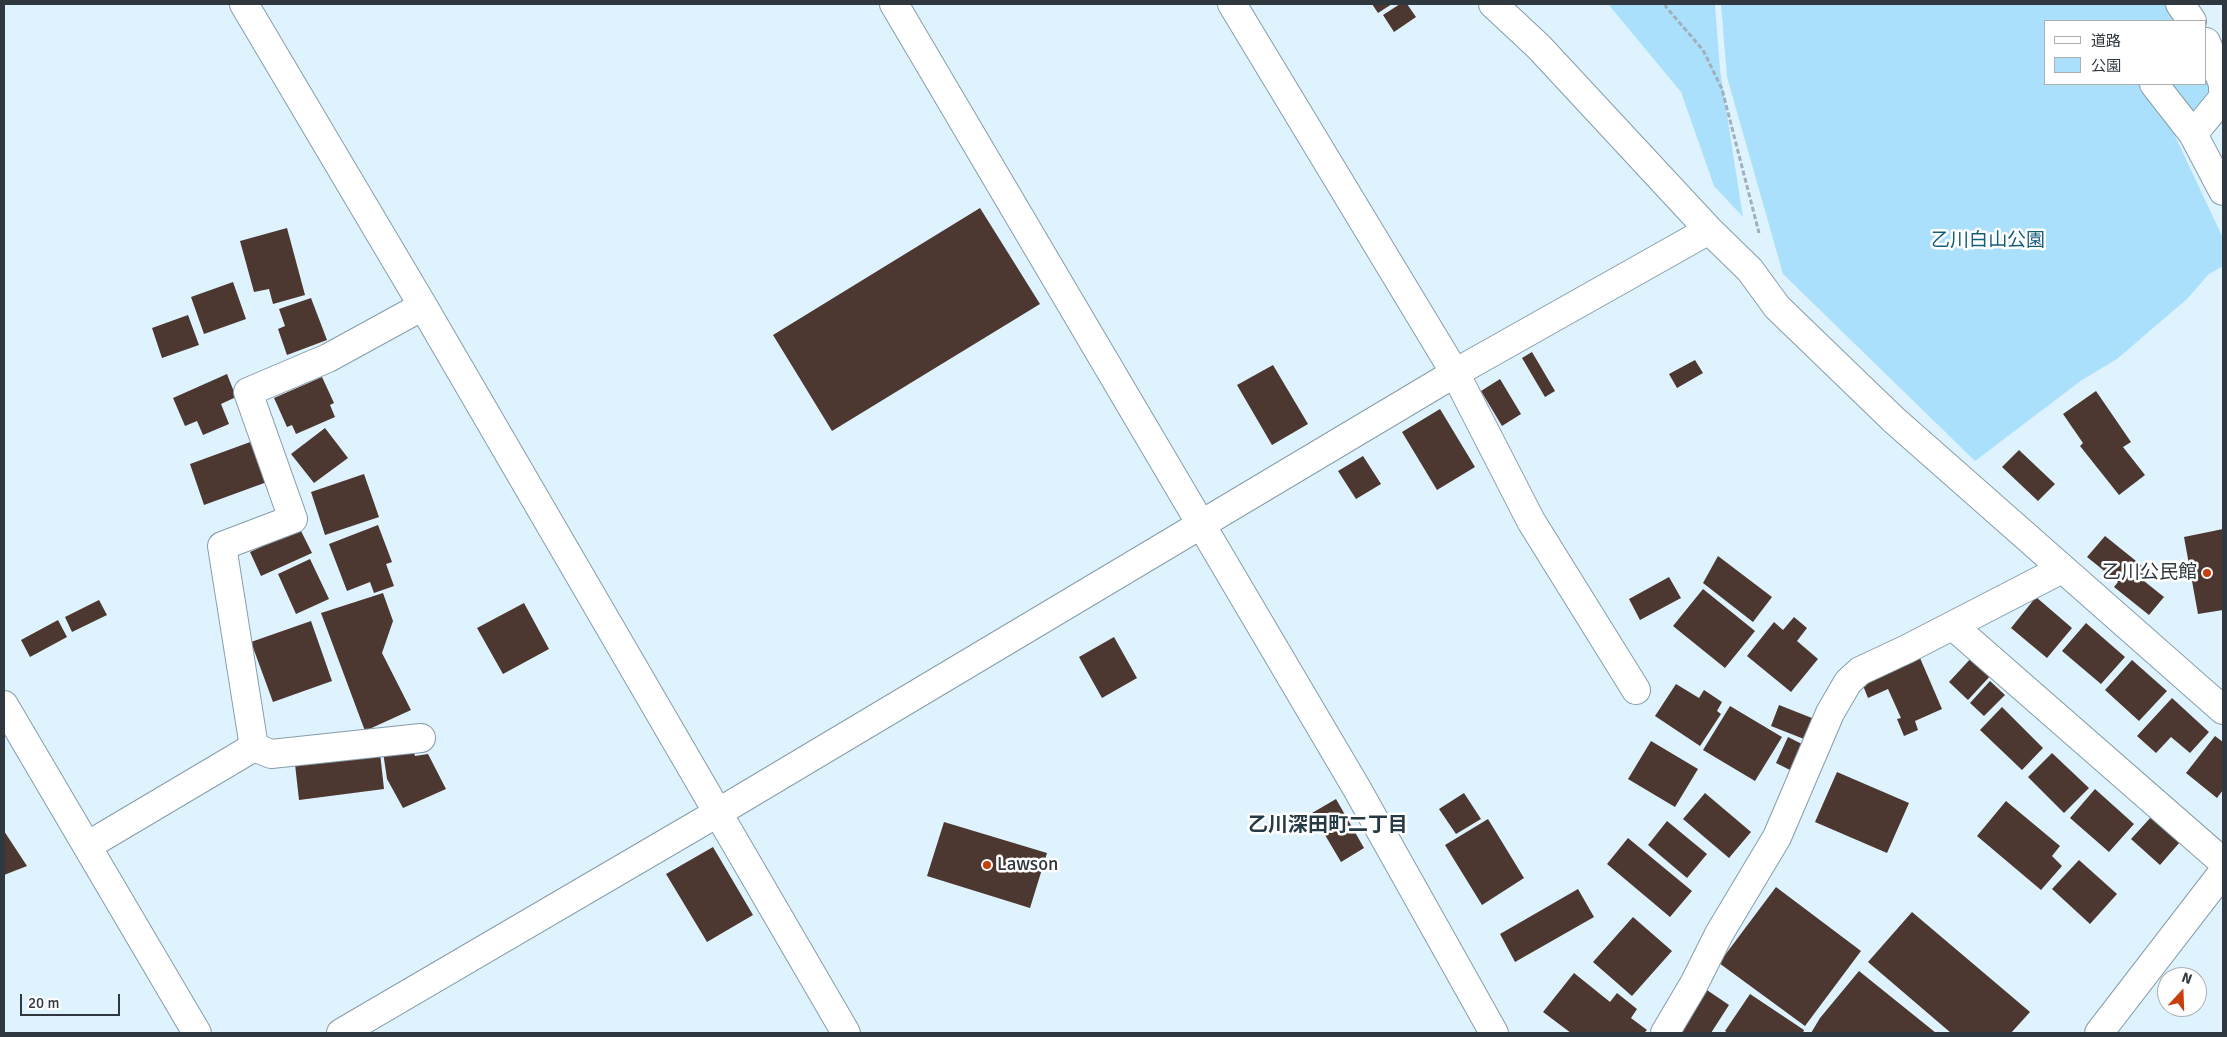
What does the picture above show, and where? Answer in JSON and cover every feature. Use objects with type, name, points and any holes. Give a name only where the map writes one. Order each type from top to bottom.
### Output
[{"type":"street","points":[[244,4],[423,306],[846,1033]]},
{"type":"street","points":[[894,4],[1200,526],[1356,787],[1494,1033]]},
{"type":"street","points":[[1232,4],[1455,373],[1531,522],[1636,690]]},
{"type":"street","points":[[1493,4],[1539,47],[1709,230],[1750,270],[1777,307],[1894,420],[1984,497],[2062,569],[2223,710]]},
{"type":"street","points":[[2180,4],[2191,20]]},
{"type":"street","points":[[2207,44],[2223,84],[2223,90]]},
{"type":"street","points":[[2155,85],[2193,134],[2223,191]]},
{"type":"street","points":[[2193,134],[2223,98]]},
{"type":"street","points":[[341,1033],[719,812],[1455,373],[1709,230]]},
{"type":"street","points":[[254,747],[222,546],[293,519],[248,392],[328,358],[423,306]]},
{"type":"street","points":[[1664,1033],[1694,984],[1720,934],[1777,837],[1830,713],[1848,682],[1860,671],[1953,626],[2062,569]]},
{"type":"street","points":[[1953,626],[2223,862]]},
{"type":"street","points":[[4,706],[197,1033]]},
{"type":"street","points":[[254,747],[271,754],[421,738]]},
{"type":"street","points":[[87,846],[254,747]]},
{"type":"street","points":[[2098,1033],[2223,872]]},
{"type":"path","points":[[1665,4],[1703,50],[1722,89],[1761,240]]},
{"type":"green space","points":[[1608,4],[1715,4],[1720,70],[1743,217],[1714,186],[1681,92]]},
{"type":"green space","name":"乙川白山公園","points":[[1721,4],[2168,4],[2179,20],[2044,20],[2044,85],[2207,85],[2207,67],[2211,90],[2175,136],[2223,238],[2223,266],[2209,274],[2187,299],[2117,359],[2082,380],[1975,461],[1783,274],[1727,77]]},
{"type":"building","points":[[1372,4],[1392,4],[1378,13]]},
{"type":"building","points":[[1400,4],[1407,4],[1416,17],[1394,32],[1383,15]]},
{"type":"building","points":[[980,208],[1040,304],[832,431],[773,335]]},
{"type":"building","points":[[287,228],[305,295],[273,304],[269,289],[254,292],[240,241]]},
{"type":"building","points":[[233,282],[246,319],[204,334],[191,297]]},
{"type":"building","points":[[311,298],[327,340],[287,355],[278,329],[285,326],[279,309]]},
{"type":"building","points":[[188,315],[199,345],[162,358],[152,328]]},
{"type":"building","points":[[1532,352],[1555,391],[1545,397],[1522,358]]},
{"type":"building","points":[[1695,360],[1703,373],[1677,388],[1669,374]]},
{"type":"building","points":[[1273,365],[1308,424],[1272,445],[1237,385]]},
{"type":"building","points":[[227,374],[236,397],[221,404],[229,424],[203,435],[197,421],[185,426],[173,398]]},
{"type":"building","points":[[322,377],[334,403],[330,405],[335,417],[296,434],[292,425],[287,427],[274,398]]},
{"type":"building","points":[[1500,379],[1521,414],[1502,426],[1481,391]]},
{"type":"building","points":[[2096,391],[2131,442],[2123,447],[2145,475],[2119,495],[2080,446],[2083,443],[2063,414]]},
{"type":"building","points":[[1440,409],[1475,467],[1437,490],[1402,432]]},
{"type":"building","points":[[325,428],[348,458],[314,483],[291,454]]},
{"type":"building","points":[[253,441],[267,482],[204,505],[190,464]]},
{"type":"building","points":[[2019,450],[2055,484],[2038,501],[2002,467]]},
{"type":"building","points":[[1363,456],[1381,484],[1356,499],[1338,471]]},
{"type":"building","points":[[364,474],[379,517],[325,535],[311,492]]},
{"type":"building","points":[[378,525],[392,562],[386,564],[394,586],[374,593],[370,582],[347,591],[329,544]]},
{"type":"building","points":[[300,529],[312,553],[261,576],[250,552]]},
{"type":"building","name":"乙川公民館","points":[[2223,529],[2223,610],[2198,614],[2184,537]]},
{"type":"building","points":[[2105,536],[2151,573],[2144,581],[2164,597],[2149,615],[2114,587],[2118,582],[2087,557]]},
{"type":"building","points":[[1718,556],[1772,597],[1753,622],[1703,583]]},
{"type":"building","points":[[310,559],[329,599],[296,614],[278,574]]},
{"type":"building","points":[[1669,577],[1681,598],[1640,620],[1629,599]]},
{"type":"building","points":[[1703,589],[1755,631],[1725,668],[1673,626]]},
{"type":"building","points":[[383,593],[393,621],[382,653],[411,710],[365,731],[321,613]]},
{"type":"building","points":[[2036,597],[2072,628],[2047,658],[2011,628]]},
{"type":"building","points":[[99,600],[107,615],[72,632],[65,617]]},
{"type":"building","points":[[524,603],[549,649],[503,674],[477,628]]},
{"type":"building","points":[[1794,617],[1807,628],[1797,641],[1818,659],[1791,692],[1747,656],[1774,622],[1783,630]]},
{"type":"building","points":[[58,620],[67,637],[30,657],[21,640]]},
{"type":"building","points":[[311,621],[332,681],[273,702],[251,642]]},
{"type":"building","points":[[2086,623],[2125,657],[2101,684],[2062,651]]},
{"type":"building","points":[[1114,637],[1137,678],[1102,698],[1079,657]]},
{"type":"building","points":[[1973,656],[1992,674],[1968,700],[1949,682]]},
{"type":"building","points":[[1920,658],[1942,709],[1915,721],[1918,730],[1904,736],[1897,719],[1901,718],[1888,689],[1868,698],[1862,683]]},
{"type":"building","points":[[2132,660],[2167,691],[2139,721],[2105,690]]},
{"type":"building","points":[[1990,681],[2005,695],[1984,716],[1970,703]]},
{"type":"building","points":[[1676,684],[1699,698],[1704,690],[1722,702],[1717,711],[1721,714],[1700,746],[1655,716]]},
{"type":"building","points":[[2172,698],[2209,732],[2190,753],[2171,737],[2156,753],[2137,736]]},
{"type":"building","points":[[1779,705],[1817,720],[1809,741],[1771,726]]},
{"type":"building","points":[[1730,706],[1782,737],[1755,781],[1703,750]]},
{"type":"building","points":[[2002,707],[2043,748],[2022,770],[1980,730]]},
{"type":"building","points":[[2215,736],[2223,742],[2223,790],[2217,798],[2186,773]]},
{"type":"building","points":[[1788,737],[1804,745],[1792,771],[1776,763]]},
{"type":"building","points":[[1651,741],[1698,769],[1675,807],[1628,779]]},
{"type":"building","points":[[412,746],[415,756],[428,754],[446,789],[403,808],[387,779],[383,752]]},
{"type":"building","points":[[380,753],[384,789],[299,800],[295,764]]},
{"type":"building","points":[[2052,753],[2089,788],[2064,813],[2028,777]]},
{"type":"building","points":[[1837,772],[1909,803],[1887,853],[1815,822]]},
{"type":"building","points":[[2095,789],[2134,824],[2109,852],[2070,818]]},
{"type":"building","points":[[1464,793],[1481,819],[1456,834],[1439,809]]},
{"type":"building","points":[[1705,793],[1751,832],[1729,858],[1683,819]]},
{"type":"building","points":[[1336,799],[1364,848],[1341,862],[1312,813]]},
{"type":"building","points":[[2006,801],[2060,846],[2052,856],[2062,866],[2041,890],[1977,836]]},
{"type":"building","points":[[2152,816],[2180,842],[2160,865],[2131,839]]},
{"type":"building","points":[[1488,819],[1524,878],[1482,905],[1445,845]]},
{"type":"building","points":[[1667,821],[1707,854],[1687,878],[1648,845]]},
{"type":"building","name":"Lawson","points":[[944,822],[1047,853],[1030,908],[927,876]]},
{"type":"building","points":[[4,831],[27,866],[4,875]]},
{"type":"building","points":[[1628,838],[1692,891],[1670,917],[1607,864]]},
{"type":"building","points":[[713,847],[753,915],[707,942],[666,874]]},
{"type":"building","points":[[2079,860],[2117,894],[2090,924],[2052,889]]},
{"type":"building","points":[[1776,887],[1861,951],[1805,1026],[1719,963]]},
{"type":"building","points":[[1578,889],[1594,917],[1515,962],[1500,934]]},
{"type":"building","points":[[1912,912],[2030,1012],[2011,1033],[1951,1033],[1868,962]]},
{"type":"building","points":[[1633,917],[1672,951],[1632,996],[1593,962]]},
{"type":"building","points":[[1859,971],[1936,1033],[1811,1033],[1820,1018]]},
{"type":"building","points":[[1574,973],[1610,1002],[1617,993],[1637,1009],[1631,1018],[1647,1030],[1644,1033],[1571,1033],[1543,1012]]},
{"type":"building","points":[[1704,988],[1729,1005],[1711,1033],[1674,1033]]},
{"type":"building","points":[[1750,994],[1804,1030],[1803,1033],[1728,1033],[1725,1031]]},
{"type":"place","name":"乙川公民館","points":[[2207,573]]},
{"type":"place","name":"Lawson","points":[[987,865]]},
{"type":"district","name":"乙川深田町二丁目","points":[[1328,826]]}]
